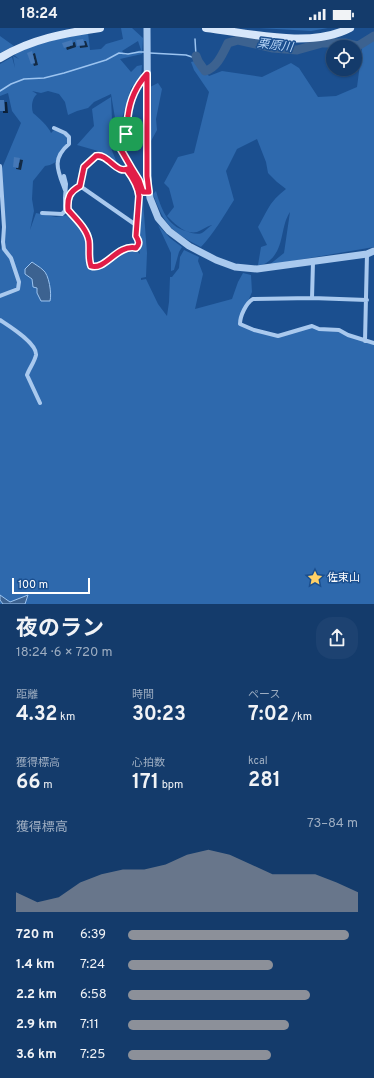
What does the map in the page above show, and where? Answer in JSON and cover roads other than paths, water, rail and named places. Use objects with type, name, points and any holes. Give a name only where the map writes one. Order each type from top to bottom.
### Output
[{"type":"main road","points":[[0,58],[33,42],[60,34],[100,28]]},
{"type":"main road","points":[[206,28],[292,39],[311,39],[350,28]]},
{"type":"street","points":[[147,28],[147,176],[149,192],[158,218],[169,231],[189,246],[216,260],[235,267],[257,269],[371,253],[365,341]]},
{"type":"street","points":[[64,176],[66,184],[67,208],[86,232],[89,242],[89,261],[91,266],[102,265],[110,257],[127,248],[136,248],[139,241],[136,236],[139,196],[138,189],[121,152],[121,145],[127,130],[132,95],[138,84],[147,74]]},
{"type":"street","points":[[54,128],[65,133],[69,137],[69,144],[62,150],[57,166],[57,170],[66,190]]},
{"type":"street","points":[[42,213],[62,214],[66,211],[68,196],[70,192],[80,186],[84,167],[98,155],[119,169],[129,168]]},
{"type":"street","points":[[0,166],[4,249],[12,258],[19,282],[18,289],[0,296]]},
{"type":"street","points":[[129,168],[139,180],[143,192],[149,192]]},
{"type":"street","points":[[80,186],[136,225]]},
{"type":"street","points":[[312,298],[313,262]]},
{"type":"street","points":[[367,300],[312,298],[253,299],[248,302],[240,319],[240,324],[254,330],[278,336],[312,326],[319,329],[339,330],[348,335],[374,343]]},
{"type":"street","points":[[0,320],[25,338],[34,348],[36,355],[27,375],[40,403]]},
{"type":"waterway","name":"栗原川","points":[[196,56],[205,71],[213,67],[222,55],[228,43],[238,40],[273,48],[297,50],[322,43],[346,43],[358,46],[374,36]]},
{"type":"waterway","points":[[150,53],[186,55],[192,57],[196,56],[195,39]]},
{"type":"waterway","points":[[0,91],[11,84],[24,79],[44,78],[64,73],[106,60],[119,53],[128,54],[145,52]]},
{"type":"place","name":"佐束山","points":[[315,578]]}]
